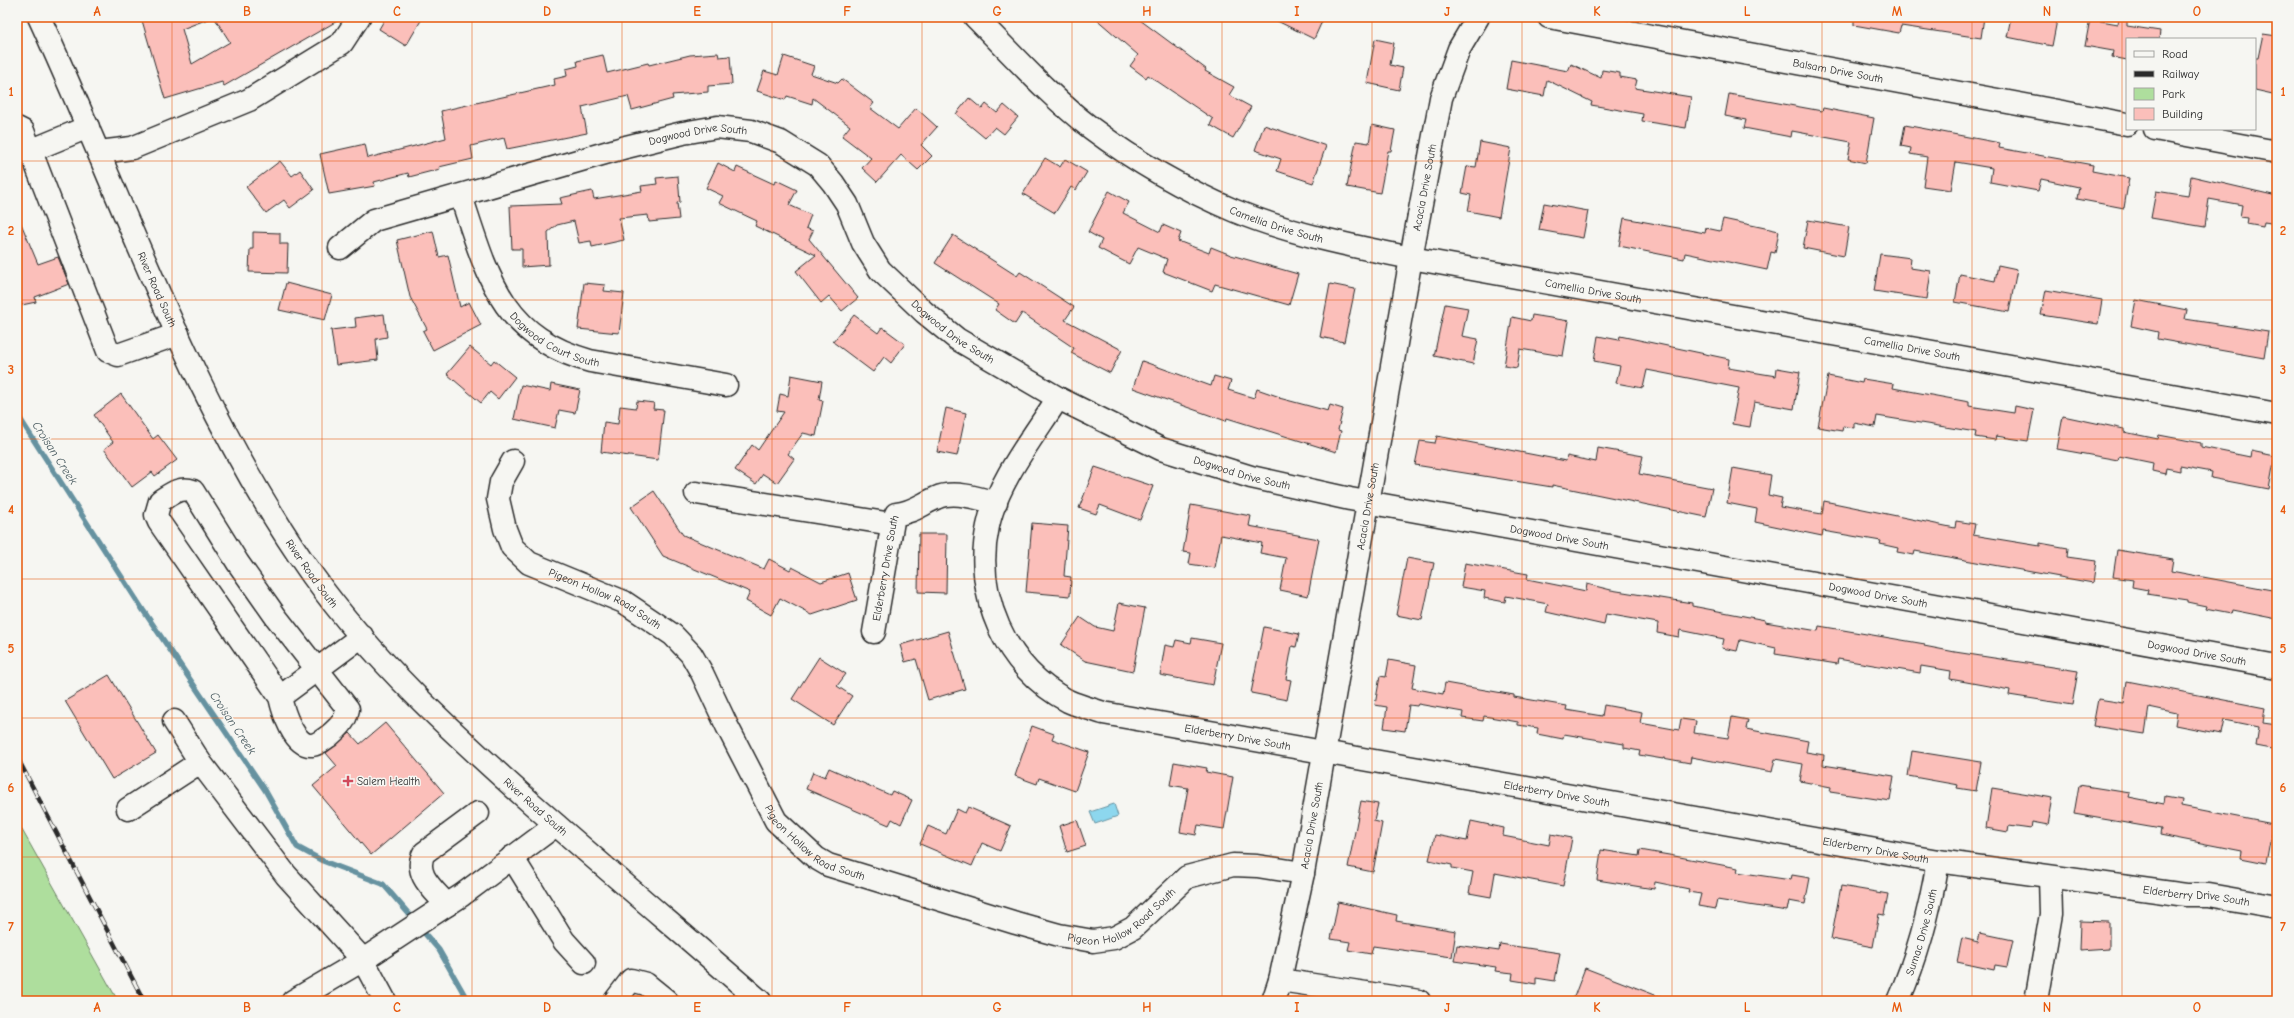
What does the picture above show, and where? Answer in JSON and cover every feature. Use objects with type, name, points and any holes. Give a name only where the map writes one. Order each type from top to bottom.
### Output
[{"type":"street","name":"River Road South","points":[[39,17],[212,408],[256,489],[314,577],[362,636],[419,699],[454,733],[556,825],[760,1001]]},
{"type":"street","points":[[99,152],[132,148],[249,100],[342,43],[359,17]]},
{"type":"street","name":"Camellia Drive South","points":[[975,17],[1035,77],[1091,128],[1158,172],[1236,211],[1302,232],[1411,258],[2277,414]]},
{"type":"street","name":"Acacia Drive South","points":[[1272,1001],[1280,980],[1303,873],[1367,503],[1411,258],[1442,98],[1459,49],[1478,17]]},
{"type":"street","name":"Balsam Drive South","points":[[1549,17],[2126,124]]},
{"type":"street","points":[[30,151],[88,127]]},
{"type":"street","name":"Dogwood Drive South","points":[[340,248],[374,220],[683,132],[717,127],[751,131],[781,142],[818,165],[834,183],[847,204],[863,243],[880,270],[924,312],[957,339],[1058,398],[1161,449],[1251,477],[1367,503],[2277,667]]},
{"type":"street","points":[[17,128],[23,131],[108,351],[118,355],[178,334]]},
{"type":"street","points":[[2160,130],[2277,152]]},
{"type":"street","name":"Dogwood Court South","points":[[461,196],[485,269],[496,291],[522,325],[538,337],[570,356],[590,361],[726,385]]},
{"type":"street","name":"Elderberry Drive South","points":[[1058,398],[1004,484],[996,503],[988,525],[984,553],[984,575],[990,606],[1008,644],[1031,672],[1050,688],[1068,700],[1103,713],[1325,751],[1938,861],[2186,895],[2209,895],[2277,907]]},
{"type":"street","name":"Pigeon Hollow Road South","points":[[513,461],[501,482],[498,499],[505,530],[512,547],[529,563],[624,602],[673,635],[691,654],[702,673],[727,726],[776,821],[816,858],[828,865],[1016,923],[1059,935],[1093,941],[1114,938],[1133,928],[1187,877],[1233,865],[1257,866],[1303,873]]},
{"type":"street","points":[[185,488],[193,491],[246,575],[276,617],[348,709],[342,725],[320,742],[312,745],[303,744],[297,737],[283,711],[280,697],[159,522],[156,515],[160,501],[178,490],[185,488]]},
{"type":"street","points":[[696,493],[892,524]]},
{"type":"street","name":"Elderberry Drive South","points":[[874,632],[892,524],[896,514],[911,511],[938,497],[952,495],[996,503]]},
{"type":"street","points":[[280,697],[362,636]]},
{"type":"street","points":[[174,721],[200,762],[286,875],[363,960],[385,1001]]},
{"type":"street","points":[[128,809],[200,762]]},
{"type":"street","points":[[440,909],[422,874],[420,862],[424,853],[478,812]]},
{"type":"street","points":[[293,1001],[363,960],[440,909],[556,825]]},
{"type":"street","points":[[512,857],[564,941],[584,963]]},
{"type":"street","name":"Sumac Drive South","points":[[1898,1001],[1921,942],[1931,902],[1938,861]]},
{"type":"street","points":[[2036,1001],[2051,914],[2050,877]]},
{"type":"street","points":[[615,1001],[631,980],[646,984],[667,1001]]},
{"type":"street","points":[[1280,980],[1419,1001]]},
{"type":"green space","points":[[17,821],[118,1001],[17,1001]]},
{"type":"water","points":[[1114,804],[1118,816],[1095,824],[1090,812]]},
{"type":"building","points":[[141,17],[208,17],[208,19],[182,29],[192,64],[230,42],[214,17],[344,17],[224,86],[222,82],[165,99]]},
{"type":"building","points":[[386,17],[423,17],[406,46],[379,29]]},
{"type":"building","points":[[1094,17],[1136,17],[1206,69],[1205,71],[1234,87],[1229,95],[1251,107],[1233,138],[1210,125],[1213,119],[1148,75],[1146,78],[1130,66],[1138,55]]},
{"type":"building","points":[[1269,17],[1324,17],[1314,39]]},
{"type":"building","points":[[1854,17],[1984,17],[1981,38],[1901,26],[1899,33],[1854,25]]},
{"type":"building","points":[[2011,17],[2040,17],[2057,20],[2052,46],[2007,37]]},
{"type":"building","points":[[2119,17],[2127,17],[2127,26],[2160,31],[2159,38],[2126,38],[2126,60],[2112,57],[2113,51],[2085,46],[2090,19],[2118,24]]},
{"type":"building","points":[[2263,34],[2277,36],[2277,95],[2256,90],[2256,58],[2258,58]]},
{"type":"building","points":[[1375,39],[1394,43],[1390,65],[1403,68],[1399,90],[1367,83]]},
{"type":"building","points":[[718,53],[719,57],[730,56],[732,84],[708,86],[708,92],[672,95],[673,99],[632,110],[628,96],[582,107],[587,133],[507,149],[504,138],[471,146],[473,159],[439,167],[440,169],[409,177],[408,173],[374,182],[375,186],[329,194],[320,154],[365,144],[368,158],[446,138],[441,111],[555,85],[554,79],[567,76],[566,69],[578,66],[577,61],[603,55],[607,73],[690,55]]},
{"type":"building","points":[[784,56],[814,66],[811,74],[838,83],[842,79],[874,103],[870,108],[898,129],[916,108],[937,127],[921,145],[932,156],[918,170],[901,155],[877,182],[862,168],[871,158],[842,136],[850,126],[813,98],[812,104],[787,96],[785,100],[757,91],[764,71],[778,75]]},
{"type":"building","points":[[1511,60],[1568,71],[1571,64],[1601,78],[1602,70],[1620,73],[1620,77],[1637,80],[1635,88],[1691,97],[1686,128],[1642,121],[1643,114],[1591,105],[1592,102],[1547,80],[1544,96],[1506,89]]},
{"type":"building","points":[[1729,94],[1822,111],[1823,108],[1874,118],[1866,163],[1848,159],[1851,142],[1792,131],[1791,137],[1744,128],[1746,120],[1725,116]]},
{"type":"building","points":[[969,98],[982,109],[986,104],[997,113],[1004,105],[1018,117],[1004,134],[995,127],[985,138],[956,114]]},
{"type":"building","points":[[1264,125],[1326,146],[1313,183],[1277,171],[1281,159],[1255,150]]},
{"type":"building","points":[[1372,125],[1395,130],[1391,151],[1388,151],[1380,193],[1347,187],[1356,141],[1369,143]]},
{"type":"building","points":[[1905,125],[2000,143],[1999,148],[2093,165],[2092,171],[2129,178],[2124,208],[2077,199],[2079,187],[2041,179],[2038,191],[1990,182],[1992,168],[1956,162],[1951,190],[1923,186],[1927,157],[1910,154],[1911,148],[1901,146]]},
{"type":"building","points":[[1480,142],[1511,148],[1499,217],[1468,211],[1471,195],[1462,193],[1467,166],[1476,167]]},
{"type":"building","points":[[1045,158],[1060,167],[1065,159],[1087,172],[1076,190],[1071,187],[1055,213],[1023,194]]},
{"type":"building","points":[[280,161],[292,176],[300,170],[314,190],[290,208],[284,200],[266,213],[246,187]]},
{"type":"building","points":[[718,163],[735,172],[737,167],[774,184],[776,180],[797,190],[789,205],[811,215],[806,228],[813,231],[809,239],[858,298],[842,311],[829,296],[821,303],[796,271],[816,255],[755,226],[757,221],[719,203],[723,196],[706,188]]},
{"type":"building","points":[[678,176],[680,202],[677,203],[679,219],[649,222],[648,215],[619,218],[624,240],[592,247],[591,241],[579,243],[574,221],[557,225],[548,232],[549,265],[522,267],[522,249],[512,249],[510,206],[562,204],[560,198],[592,191],[594,199],[642,191],[641,186],[657,184],[656,178]]},
{"type":"building","points":[[2191,176],[2277,196],[2277,224],[2264,222],[2263,227],[2247,224],[2248,218],[2240,217],[2242,205],[2209,199],[2205,227],[2151,218],[2156,191],[2188,196]]},
{"type":"building","points":[[1109,191],[1129,202],[1123,213],[1160,232],[1163,225],[1181,233],[1178,241],[1209,253],[1211,247],[1231,255],[1298,274],[1289,305],[1215,284],[1212,291],[1163,272],[1167,259],[1138,247],[1129,264],[1098,248],[1102,240],[1088,232]]},
{"type":"building","points":[[1544,203],[1588,211],[1583,238],[1539,230]]},
{"type":"building","points":[[17,214],[38,264],[58,257],[69,284],[35,297],[36,302],[17,306]]},
{"type":"building","points":[[1624,218],[1705,233],[1706,228],[1720,231],[1723,219],[1779,231],[1775,253],[1771,252],[1767,270],[1685,253],[1684,259],[1619,246]]},
{"type":"building","points":[[1808,220],[1849,227],[1844,256],[1803,248]]},
{"type":"building","points":[[433,231],[439,257],[448,255],[460,307],[469,302],[481,325],[433,350],[423,331],[427,329],[410,297],[397,240]]},
{"type":"building","points":[[253,232],[280,233],[280,244],[288,244],[287,273],[249,272],[250,249],[253,249]]},
{"type":"building","points":[[953,235],[1017,276],[1020,272],[1074,307],[1065,320],[1122,350],[1110,373],[1071,353],[1074,348],[1022,313],[1015,324],[995,310],[999,304],[935,263]]},
{"type":"building","points":[[1880,254],[1911,258],[1910,268],[1931,271],[1927,299],[1874,291]]},
{"type":"building","points":[[1998,265],[2017,269],[2009,312],[1955,302],[1960,274],[1995,281]]},
{"type":"building","points":[[286,283],[332,295],[325,320],[279,310]]},
{"type":"building","points":[[584,283],[605,285],[604,291],[624,293],[619,333],[578,329]]},
{"type":"building","points":[[1330,284],[1355,289],[1344,342],[1320,337]]},
{"type":"building","points":[[2046,290],[2102,300],[2098,324],[2041,315]]},
{"type":"building","points":[[2136,300],[2187,310],[2185,319],[2268,332],[2264,358],[2157,339],[2158,332],[2131,326]]},
{"type":"building","points":[[1445,304],[1468,308],[1462,336],[1478,339],[1473,364],[1434,356]]},
{"type":"building","points":[[384,314],[387,337],[376,339],[378,360],[336,365],[331,330],[356,327],[355,318]]},
{"type":"building","points":[[854,315],[878,333],[882,327],[905,344],[891,363],[884,357],[873,372],[833,342]]},
{"type":"building","points":[[1532,315],[1569,321],[1563,356],[1520,349],[1517,368],[1504,366],[1512,317],[1531,321]]},
{"type":"building","points":[[1598,336],[1619,340],[1620,336],[1729,359],[1728,368],[1776,376],[1777,368],[1800,372],[1794,409],[1754,402],[1750,427],[1732,424],[1739,388],[1647,370],[1643,388],[1616,383],[1620,366],[1594,361]]},
{"type":"building","points":[[470,347],[491,364],[494,360],[515,377],[498,399],[490,392],[481,403],[447,374]]},
{"type":"building","points":[[1142,361],[1211,386],[1214,376],[1231,381],[1228,390],[1254,398],[1257,389],[1280,397],[1279,398],[1328,411],[1330,405],[1343,409],[1338,430],[1341,431],[1336,452],[1227,418],[1226,421],[1133,388]]},
{"type":"building","points":[[791,375],[822,381],[819,400],[823,401],[816,436],[803,433],[788,454],[794,459],[777,483],[763,474],[756,484],[735,470],[752,445],[758,450],[784,412],[777,411],[780,394],[788,396]]},
{"type":"building","points":[[1828,376],[1862,383],[1863,379],[1894,384],[1893,388],[1969,402],[1969,406],[2014,413],[2015,406],[2034,410],[2028,441],[1996,436],[1995,440],[1975,437],[1976,432],[1877,416],[1875,427],[1854,423],[1854,428],[1843,426],[1842,431],[1818,427]]},
{"type":"building","points":[[551,384],[580,390],[575,413],[559,410],[555,428],[514,419],[521,385],[550,391]]},
{"type":"building","points":[[121,394],[153,439],[158,435],[177,460],[155,476],[152,472],[132,487],[104,449],[113,442],[94,415]]},
{"type":"building","points":[[637,401],[654,403],[653,409],[664,410],[658,460],[601,452],[604,422],[618,424],[620,406],[636,408]]},
{"type":"building","points":[[946,408],[966,413],[957,456],[937,452]]},
{"type":"building","points":[[2063,416],[2124,429],[2124,432],[2158,439],[2159,435],[2201,443],[2201,447],[2250,457],[2251,451],[2275,456],[2269,489],[2211,478],[2212,472],[2180,466],[2180,471],[2166,468],[2165,474],[2152,471],[2153,463],[2119,456],[2118,460],[2057,449]]},
{"type":"building","points":[[1437,436],[1566,461],[1567,456],[1596,462],[1598,448],[1643,456],[1639,474],[1712,488],[1706,517],[1552,485],[1552,487],[1415,465],[1420,441],[1435,443]]},
{"type":"building","points":[[1095,467],[1153,486],[1140,520],[1100,505],[1096,514],[1079,508]]},
{"type":"building","points":[[1733,468],[1771,475],[1768,495],[1782,498],[1780,507],[1822,514],[1824,501],[1955,528],[1956,521],[1975,524],[1973,535],[2040,546],[2040,543],[2068,548],[2067,557],[2096,561],[2093,583],[1915,551],[1914,555],[1897,552],[1898,548],[1880,544],[1881,541],[1823,531],[1822,536],[1755,522],[1757,509],[1727,503]]},
{"type":"building","points":[[654,491],[683,535],[764,569],[769,559],[790,570],[792,567],[821,582],[848,573],[857,600],[812,615],[780,598],[771,615],[746,601],[750,592],[663,556],[631,507]]},
{"type":"building","points":[[1191,505],[1251,516],[1249,526],[1319,539],[1308,596],[1280,590],[1286,558],[1260,553],[1262,543],[1221,535],[1215,568],[1189,564],[1191,553],[1183,552]]},
{"type":"building","points":[[1032,523],[1068,526],[1064,576],[1071,577],[1070,596],[1026,592]]},
{"type":"building","points":[[919,534],[947,534],[946,593],[918,592]]},
{"type":"building","points":[[2117,550],[2173,559],[2171,571],[2277,591],[2277,619],[2232,610],[2231,614],[2205,609],[2206,606],[2187,602],[2187,600],[2147,594],[2148,590],[2132,587],[2133,580],[2113,577]]},
{"type":"building","points":[[1407,558],[1434,563],[1422,620],[1396,615]]},
{"type":"building","points":[[1465,563],[1528,574],[1527,579],[1586,591],[1587,584],[1611,590],[1692,603],[1692,606],[1765,620],[1765,622],[1818,631],[1819,626],[1925,644],[1924,646],[1955,652],[2078,671],[2072,705],[2009,695],[2010,690],[1950,679],[1951,671],[1921,666],[1920,673],[1838,659],[1837,664],[1775,654],[1776,648],[1740,640],[1737,651],[1722,648],[1724,639],[1680,630],[1679,637],[1657,633],[1658,623],[1606,614],[1604,625],[1546,612],[1548,604],[1506,596],[1505,602],[1484,598],[1485,591],[1461,587]]},
{"type":"building","points":[[1119,603],[1145,608],[1133,671],[1085,661],[1061,645],[1080,617],[1095,627],[1113,631]]},
{"type":"building","points":[[1264,627],[1299,634],[1296,647],[1292,646],[1286,679],[1291,680],[1287,700],[1251,693]]},
{"type":"building","points":[[948,631],[965,689],[928,700],[916,659],[905,662],[900,645]]},
{"type":"building","points":[[1192,638],[1221,643],[1213,685],[1160,675],[1165,645],[1174,647],[1176,640],[1191,643]]},
{"type":"building","points":[[819,657],[846,674],[837,686],[852,696],[833,725],[792,699]]},
{"type":"building","points":[[1389,660],[1416,665],[1412,688],[1443,694],[1445,683],[1567,706],[1566,710],[1602,716],[1604,705],[1642,712],[1640,723],[1679,730],[1681,719],[1696,721],[1694,733],[1728,738],[1732,717],[1748,720],[1746,729],[1808,741],[1806,752],[1824,755],[1823,765],[1894,776],[1890,801],[1830,792],[1831,787],[1800,781],[1803,764],[1775,759],[1772,772],[1691,757],[1690,763],[1663,759],[1639,755],[1640,751],[1624,748],[1624,744],[1564,734],[1563,739],[1537,734],[1538,728],[1518,725],[1518,722],[1484,716],[1483,721],[1462,718],[1463,712],[1418,704],[1417,706],[1409,705],[1405,731],[1384,728],[1387,707],[1375,705],[1380,676],[1386,677]]},
{"type":"building","points":[[109,675],[156,753],[112,779],[65,701]]},
{"type":"building","points":[[2127,681],[2265,708],[2263,723],[2277,725],[2277,750],[2256,746],[2259,727],[2224,720],[2221,734],[2175,725],[2177,713],[2149,707],[2145,734],[2093,726],[2098,699],[2124,703]]},
{"type":"building","points":[[385,723],[444,793],[371,855],[313,786],[337,766],[326,753],[350,733],[360,744]]},
{"type":"building","points":[[1032,726],[1054,734],[1052,739],[1089,752],[1075,791],[1039,778],[1037,784],[1015,776]]},
{"type":"building","points":[[1912,751],[1981,762],[1976,791],[1957,788],[1958,785],[1908,776]]},
{"type":"building","points":[[1174,762],[1207,768],[1206,772],[1233,777],[1224,829],[1198,825],[1196,835],[1180,832],[1188,788],[1170,785]]},
{"type":"building","points":[[829,768],[890,795],[892,791],[912,800],[901,824],[892,819],[889,825],[806,789],[813,772],[825,777]]},
{"type":"building","points":[[2079,785],[2130,793],[2129,797],[2164,804],[2165,797],[2182,800],[2181,806],[2273,824],[2266,863],[2241,858],[2242,851],[2160,835],[2161,829],[2074,814]]},
{"type":"building","points":[[1992,788],[2053,798],[2048,825],[2032,822],[2031,829],[2009,826],[2008,832],[1986,828]]},
{"type":"building","points":[[1361,801],[1378,804],[1374,821],[1382,823],[1373,872],[1348,867]]},
{"type":"building","points":[[968,807],[1011,826],[1000,851],[982,843],[972,866],[920,844],[928,826],[946,834],[957,809],[965,813]]},
{"type":"building","points":[[1077,820],[1086,846],[1067,852],[1059,826]]},
{"type":"building","points":[[1471,821],[1504,828],[1503,836],[1549,845],[1551,834],[1572,838],[1563,886],[1495,873],[1491,897],[1469,893],[1473,872],[1452,868],[1452,865],[1429,860],[1435,835],[1467,841]]},
{"type":"building","points":[[1601,850],[1639,856],[1640,850],[1738,868],[1737,872],[1791,880],[1792,875],[1810,878],[1805,904],[1789,901],[1787,911],[1717,900],[1715,909],[1698,906],[1701,894],[1688,892],[1689,889],[1655,882],[1654,889],[1597,880]]},
{"type":"building","points":[[1841,886],[1888,894],[1884,915],[1879,914],[1873,947],[1831,939]]},
{"type":"building","points":[[1338,902],[1397,915],[1396,921],[1456,931],[1452,957],[1373,946],[1371,954],[1348,950],[1350,942],[1331,939]]},
{"type":"building","points":[[2080,921],[2109,922],[2109,949],[2079,951]]},
{"type":"building","points":[[1980,933],[2013,940],[2007,967],[1995,965],[1994,970],[1957,962],[1962,938],[1978,942]]},
{"type":"building","points":[[1500,944],[1560,953],[1555,981],[1536,978],[1536,984],[1512,980],[1513,973],[1495,971],[1496,967],[1454,961],[1457,945],[1499,951]]},
{"type":"building","points":[[1585,968],[1668,1001],[1585,1001],[1574,997]]},
{"type":"waterway","name":"Croisan Creek","points":[[17,414],[143,610],[265,790],[297,847],[323,861],[383,884],[415,921]]},
{"type":"waterway","name":"Croisan Creek","points":[[420,928],[439,950],[468,1001]]},
{"type":"railway","points":[[17,757],[144,1001]]},
{"type":"place","name":"Salem Health","points":[[348,781]]}]
